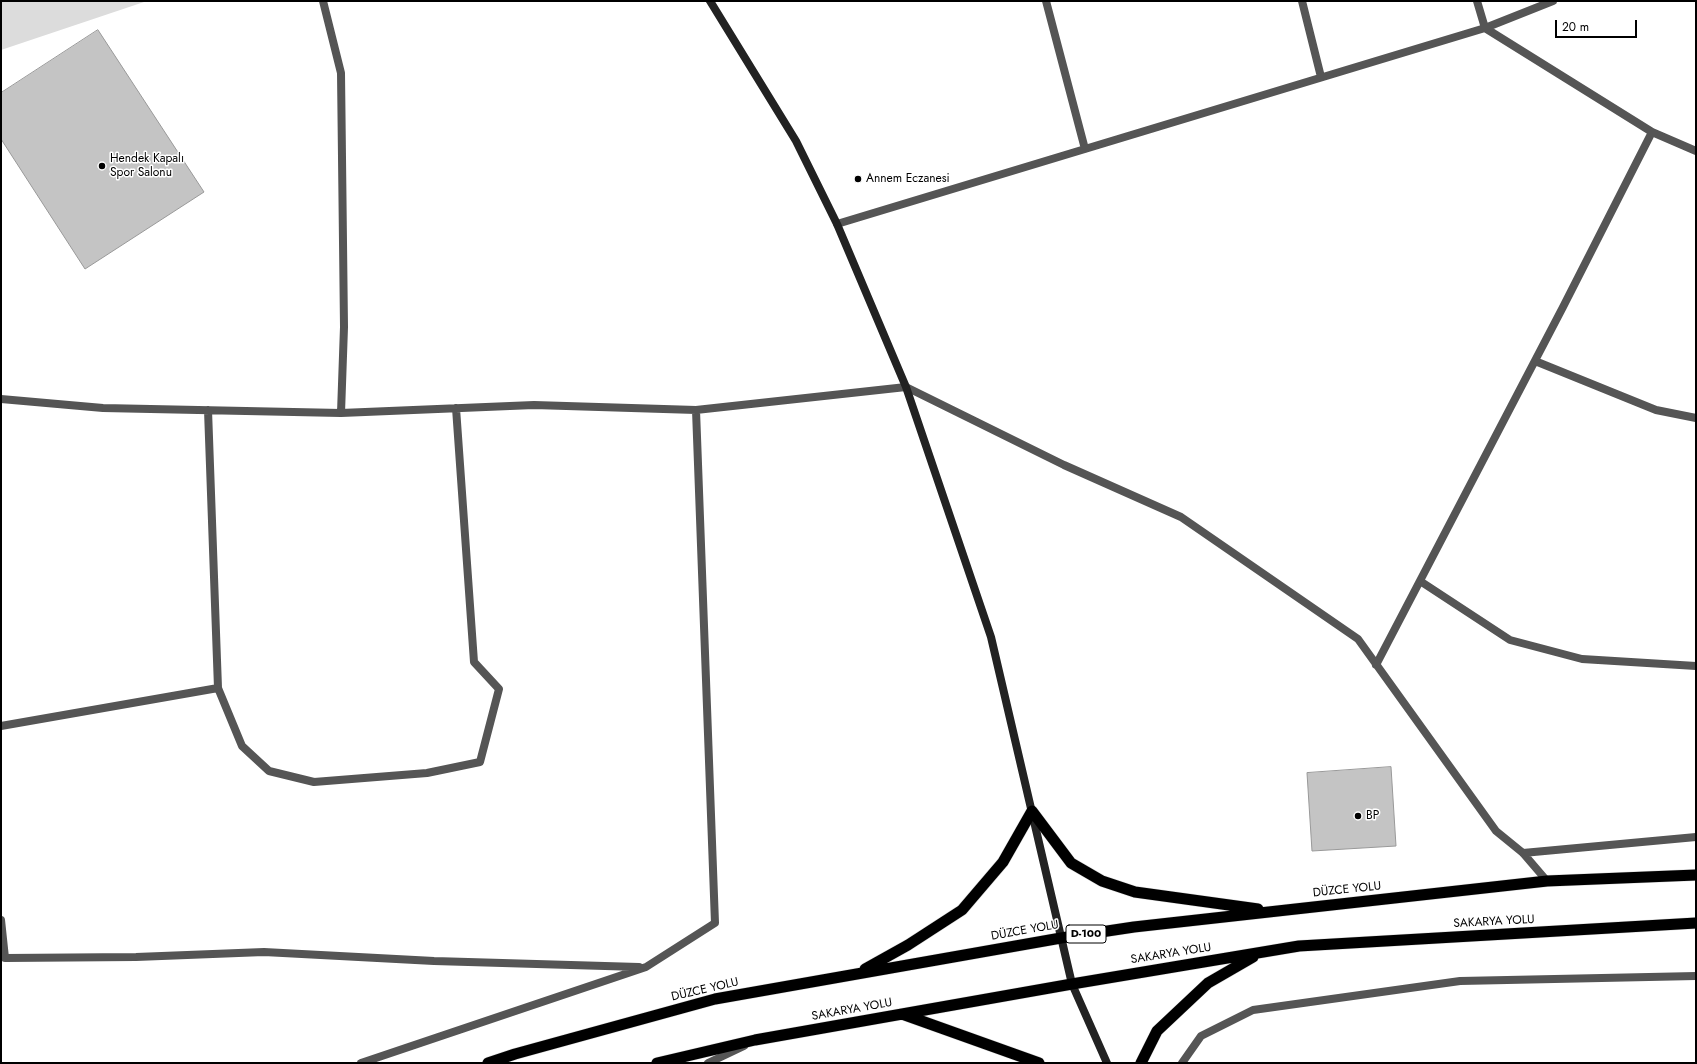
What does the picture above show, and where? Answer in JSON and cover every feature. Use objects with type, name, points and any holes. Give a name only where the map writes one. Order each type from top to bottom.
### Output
[{"type":"highway","points":[[857,974],[908,945],[962,910],[1003,862],[1032,812],[1071,863],[1102,881],[1135,892],[1272,912]]},
{"type":"highway","name":"DÜZCE YOLU","points":[[488,1063],[515,1054],[716,999],[1061,938],[1134,927],[1546,881],[1696,875]]},
{"type":"highway","name":"SAKARYA YOLU","points":[[657,1063],[755,1040],[1072,984],[1299,946],[1696,923]]},
{"type":"highway","points":[[1141,1063],[1157,1031],[1202,988],[1260,953]]},
{"type":"highway","points":[[902,1014],[1039,1063]]},
{"type":"main road","points":[[710,1],[796,141],[836,224],[906,387],[991,637],[1072,984],[1106,1063]]},
{"type":"street","points":[[323,1],[341,73],[344,320],[341,413]]},
{"type":"street","points":[[1046,1],[1085,149]]},
{"type":"street","points":[[1302,1],[1321,77]]},
{"type":"street","points":[[1477,1],[1485,28],[1652,132],[1696,150]]},
{"type":"street","points":[[836,224],[1485,28],[1553,1]]},
{"type":"street","points":[[1376,665],[1535,361],[1652,132]]},
{"type":"street","points":[[1535,361],[1656,410],[1696,418]]},
{"type":"street","points":[[1,400],[103,408],[341,413],[534,405],[696,410],[906,387],[1064,465],[1181,517],[1358,639],[1496,831],[1523,853],[1546,881]]},
{"type":"street","points":[[208,410],[218,688],[242,746],[269,771],[314,782],[427,773],[480,762],[498,689],[474,662],[456,408]]},
{"type":"street","points":[[361,1063],[646,967],[715,923],[696,410]]},
{"type":"street","points":[[1420,581],[1510,640],[1582,659],[1696,666]]},
{"type":"street","points":[[1,726],[218,688]]},
{"type":"street","points":[[1523,853],[1696,837]]},
{"type":"street","points":[[1,920],[3,958],[136,957],[264,952],[434,961],[646,967]]},
{"type":"street","points":[[1182,1063],[1200,1036],[1253,1010],[1460,981],[1696,976]]},
{"type":"street","points":[[708,1063],[755,1040]]},
{"type":"shaded area","points":[[1,1],[147,1],[1,50]]},
{"type":"building","name":"Hendek Kapalı Spor Salonu","points":[[98,30],[204,192],[85,269],[1,139],[1,93]]},
{"type":"building","points":[[1391,767],[1396,846],[1312,851],[1307,773]]},
{"type":"place","name":"Hendek Kapalı Spor Salonu","points":[[102,166]]},
{"type":"place","name":"Annem Eczanesi","points":[[858,179]]},
{"type":"place","name":"BP","points":[[1358,816]]}]
